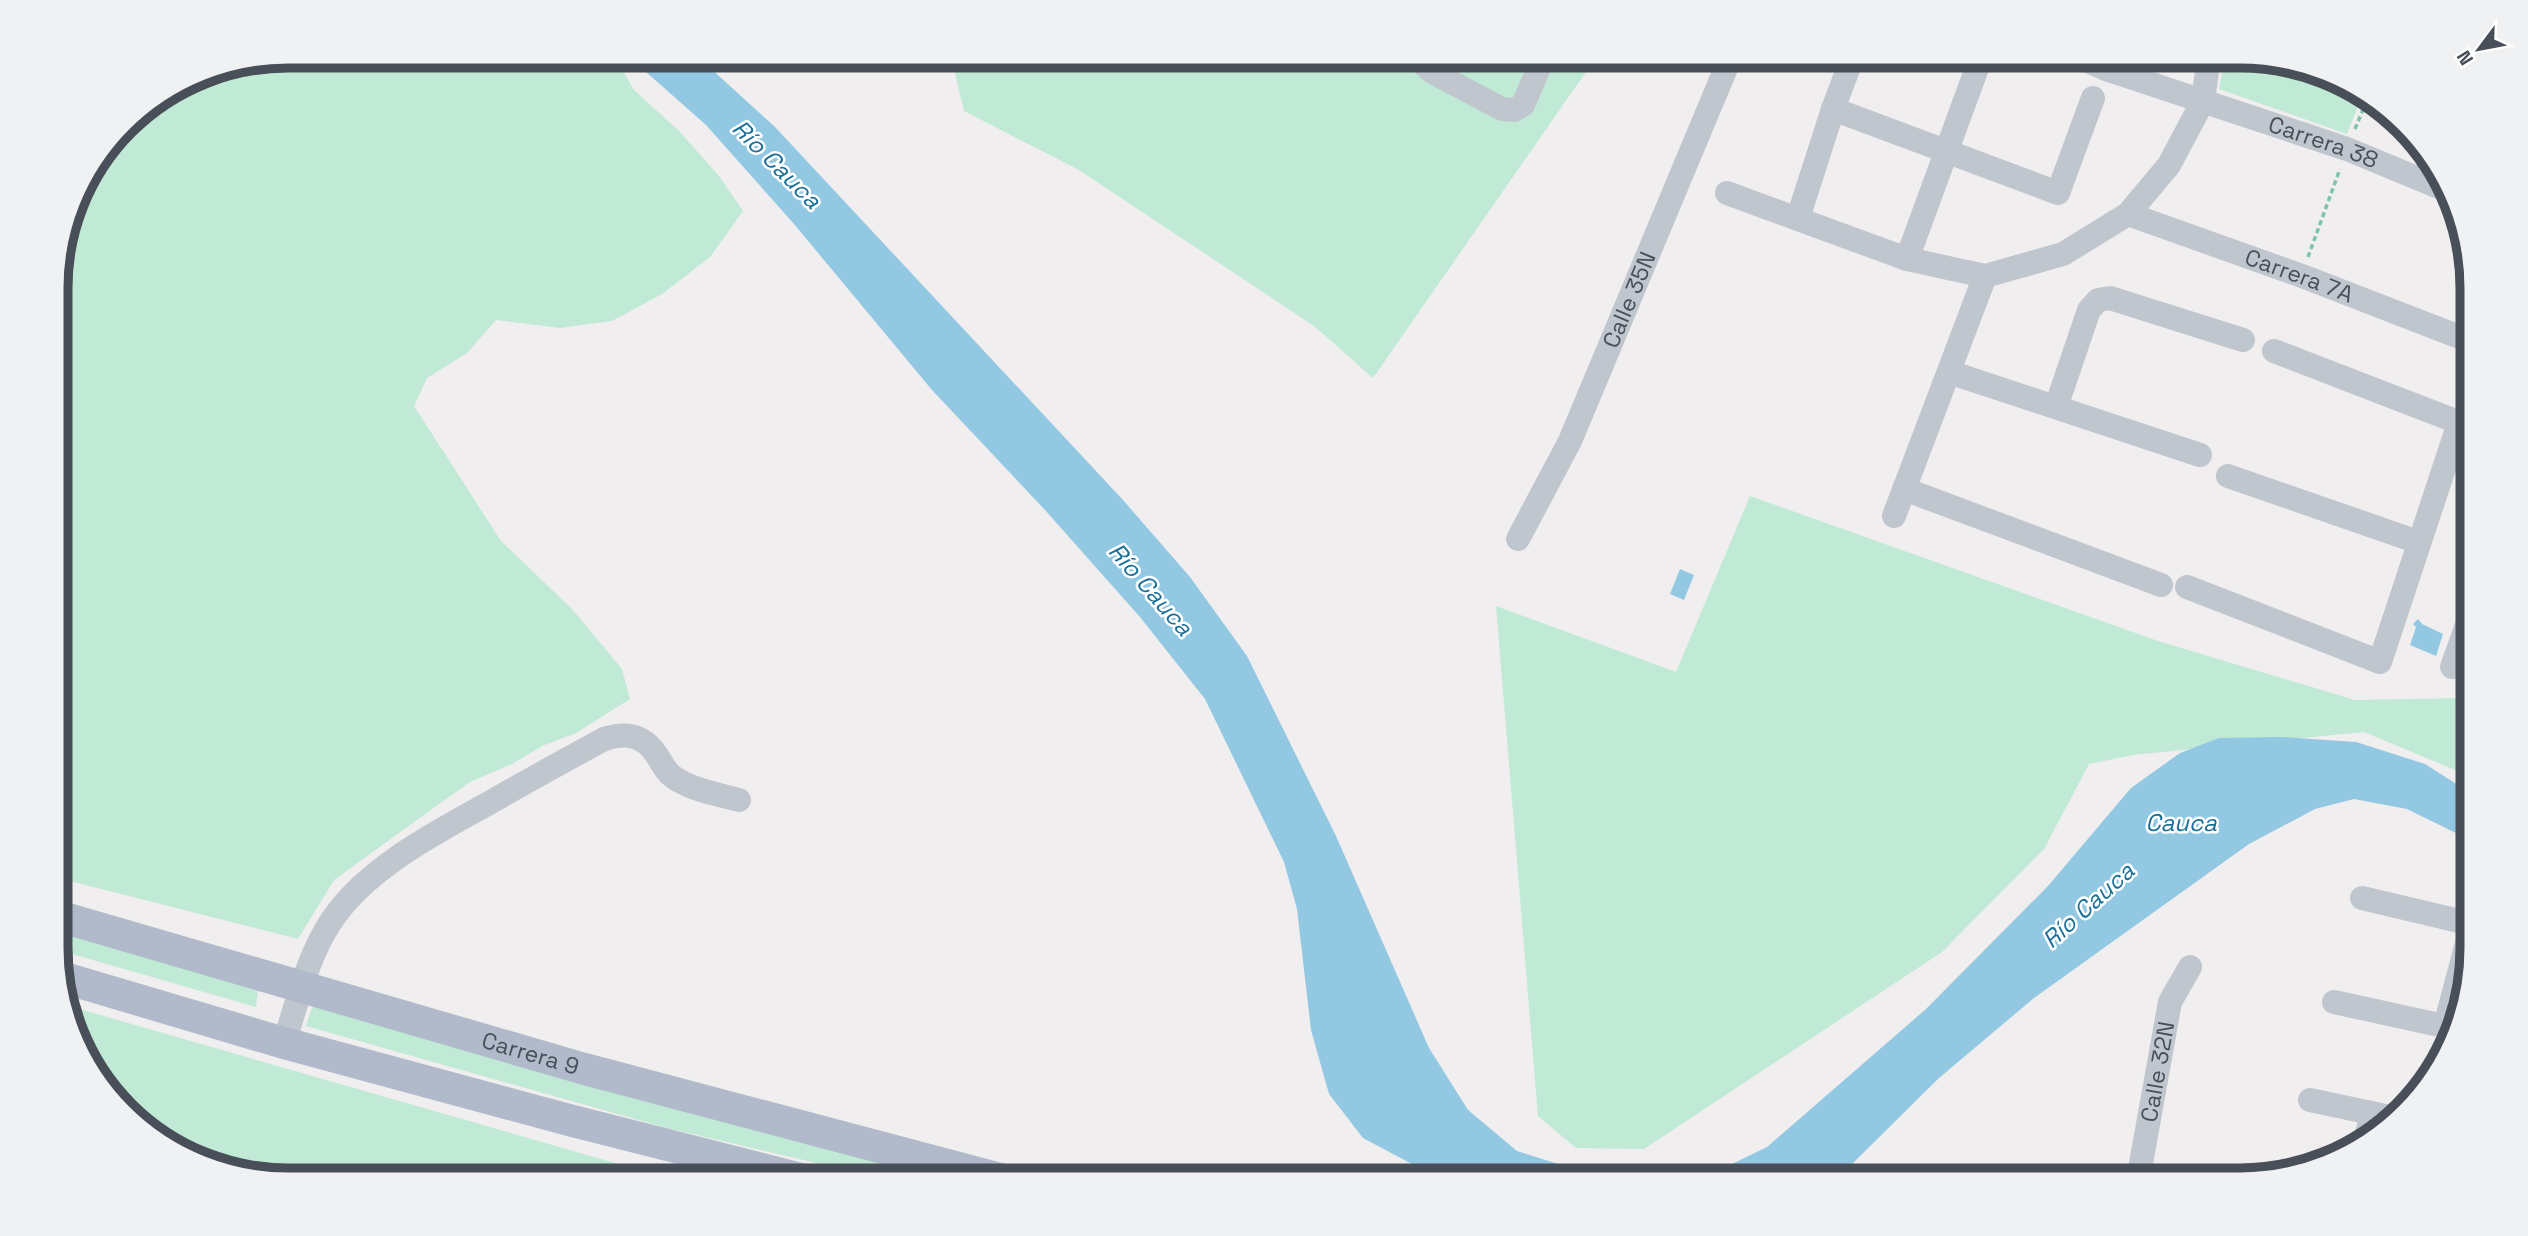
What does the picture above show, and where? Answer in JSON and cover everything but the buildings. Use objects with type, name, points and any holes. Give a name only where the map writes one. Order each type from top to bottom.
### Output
[{"type":"main road","name":"Carrera 9","points":[[68,919],[581,1068],[946,1168]]},
{"type":"main road","points":[[71,980],[284,1043],[757,1168]]},
{"type":"street","points":[[1429,68],[1502,109],[1514,110],[1523,105],[1539,68]]},
{"type":"street","name":"Calle 35N","points":[[1518,539],[1570,441],[1726,68]]},
{"type":"street","points":[[1798,218],[1848,68]]},
{"type":"street","points":[[1907,259],[1977,68]]},
{"type":"street","name":"Carrera 38","points":[[2110,68],[2347,149],[2433,185]]},
{"type":"street","points":[[1727,193],[1907,259],[1985,276],[2063,254],[2128,215],[2169,165],[2203,101],[2207,68]]},
{"type":"street","points":[[1833,109],[2058,193],[2093,98]]},
{"type":"street","name":"Carrera 7A","points":[[2128,215],[2302,276],[2460,337]]},
{"type":"street","points":[[1894,516],[1985,276]]},
{"type":"street","points":[[2056,407],[2089,310],[2098,300],[2110,298],[2243,340]]},
{"type":"street","points":[[2274,351],[2460,423]]},
{"type":"street","points":[[1948,372],[2200,455]]},
{"type":"street","points":[[2187,587],[2381,662],[2418,542],[2460,437]]},
{"type":"street","points":[[2228,475],[2418,542]]},
{"type":"street","points":[[1904,489],[2161,585]]},
{"type":"street","points":[[2452,667],[2460,645]]},
{"type":"street","points":[[284,1043],[302,988],[328,925],[341,907],[366,882],[464,817],[604,739],[630,734],[644,741],[671,775],[684,783],[739,800]]},
{"type":"street","points":[[2361,898],[2460,921]]},
{"type":"street","name":"Calle 32N","points":[[2140,1167],[2170,1002],[2190,967]]},
{"type":"street","points":[[2334,1002],[2445,1026]]},
{"type":"street","points":[[2310,1100],[2381,1115]]},
{"type":"path","points":[[2302,276],[2364,107]]},
{"type":"green space","points":[[1588,68],[1373,378],[1314,326],[1079,170],[964,111],[954,69]]},
{"type":"green space","points":[[2223,68],[2283,72],[2324,85],[2359,104],[2347,134],[2219,89]]},
{"type":"green space","points":[[274,69],[622,69],[634,90],[679,131],[719,176],[743,211],[710,257],[662,294],[612,321],[560,328],[496,320],[467,353],[427,378],[414,406],[501,541],[571,608],[622,669],[630,699],[576,733],[542,746],[512,764],[470,782],[421,817],[334,880],[298,939],[68,881],[69,274],[72,245],[80,217],[105,166],[143,123],[166,105],[191,91],[245,72]]},
{"type":"green space","points":[[1750,496],[2158,641],[2355,700],[2460,698],[2460,772],[2364,732],[2133,755],[2089,764],[2044,849],[1942,952],[1644,1149],[1576,1148],[1538,1116],[1496,606],[1676,672]]},
{"type":"green space","points":[[68,933],[258,989],[256,1007],[68,953]]},
{"type":"green space","points":[[314,1002],[906,1168],[837,1168],[667,1128],[306,1026]]},
{"type":"green space","points":[[77,1008],[632,1168],[288,1168],[231,1160],[178,1138],[154,1122],[133,1103],[114,1082],[98,1058]]},
{"type":"water","name":"Cauca","points":[[642,69],[711,69],[775,127],[1123,500],[1190,577],[1247,656],[1336,836],[1429,1048],[1468,1110],[1517,1151],[1569,1167],[1418,1167],[1363,1138],[1329,1094],[1311,1030],[1297,909],[1284,862],[1205,699],[1140,617],[1045,510],[932,390],[794,224],[706,125]]},
{"type":"water","points":[[1680,569],[1694,575],[1684,600],[1670,594]]},
{"type":"water","points":[[2418,619],[2422,624],[2443,634],[2436,656],[2410,645],[2416,627],[2413,624]]},
{"type":"water","name":"Cauca","points":[[2281,737],[2356,742],[2425,764],[2460,786],[2460,835],[2407,809],[2354,799],[2315,809],[2249,844],[2034,998],[1939,1078],[1846,1167],[1725,1167],[1767,1147],[1926,1009],[2048,886],[2131,788],[2180,753],[2219,738]]},
{"type":"water label","name":"Río Cauca","points":[[777,164]]},
{"type":"water label","name":"Río Cauca","points":[[1151,589]]},
{"type":"water label","name":"Río Cauca","points":[[2088,905]]}]
